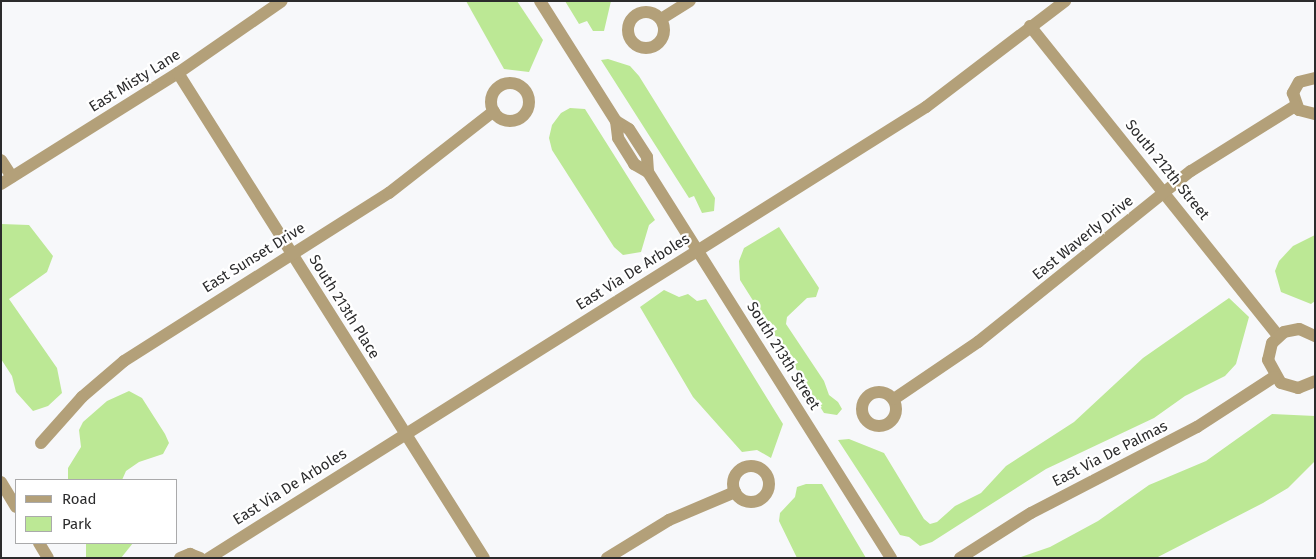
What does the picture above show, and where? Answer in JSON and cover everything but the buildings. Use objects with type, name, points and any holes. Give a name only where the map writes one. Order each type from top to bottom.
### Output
[{"type":"street","name":"East Misty Lane","points":[[7,180],[178,73],[282,1]]},
{"type":"street","name":"South 213th Street","points":[[540,1],[616,121],[618,138],[634,164],[648,172],[891,558]]},
{"type":"street","points":[[661,19],[690,1]]},
{"type":"street","name":"East Via De Arboles","points":[[209,558],[940,98],[1030,26],[1065,1]]},
{"type":"street","name":"South 212th Street","points":[[1030,26],[1278,336]]},
{"type":"street","name":"South 213th Place","points":[[178,73],[484,558]]},
{"type":"street","points":[[1315,78],[1304,79],[1294,87],[1295,106],[1304,113],[1315,114]]},
{"type":"street","name":"East Waverly Drive","points":[[894,399],[984,338],[1164,192],[1295,106]]},
{"type":"street","name":"East Sunset Drive","points":[[41,443],[82,396],[124,361],[389,192],[494,112]]},
{"type":"street","points":[[1,160],[7,180]]},
{"type":"street","points":[[1315,336],[1300,329],[1278,336],[1268,360],[1274,377],[1298,388],[1315,381]]},
{"type":"street","name":"East Via De Palmas","points":[[960,558],[1031,513],[1197,427],[1274,377]]},
{"type":"street","points":[[1,482],[15,505]]},
{"type":"street","points":[[606,558],[669,520],[735,492]]},
{"type":"street","points":[[39,544],[48,558]]},
{"type":"street","points":[[180,558],[190,554],[200,558]]},
{"type":"green space","points":[[466,1],[517,1],[543,40],[529,72],[504,69]]},
{"type":"green space","points":[[565,1],[611,1],[604,31],[593,31],[587,21],[579,24]]},
{"type":"green space","points":[[608,59],[630,66],[639,76],[715,198],[714,211],[702,213],[694,196],[689,198],[601,60]]},
{"type":"green space","points":[[570,108],[585,109],[655,220],[649,225],[641,252],[623,255],[614,247],[552,150],[549,138],[552,125],[561,113]]},
{"type":"green space","points":[[1,224],[29,225],[53,256],[47,272],[9,299],[57,368],[62,393],[48,406],[33,411],[16,392],[12,376],[1,359]]},
{"type":"green space","points":[[779,227],[819,288],[816,297],[807,298],[787,317],[786,324],[824,381],[829,395],[838,402],[842,409],[837,415],[824,413],[740,280],[739,261],[744,248]]},
{"type":"green space","points":[[1315,235],[1315,301],[1311,304],[1281,292],[1275,271],[1279,261],[1293,246]]},
{"type":"green space","points":[[664,290],[679,297],[688,294],[697,301],[706,299],[783,424],[771,458],[757,450],[742,452],[693,397],[640,307]]},
{"type":"green space","points":[[1229,298],[1249,317],[1236,364],[1225,376],[1185,396],[1154,418],[1046,469],[932,542],[920,546],[909,537],[900,535],[838,440],[849,439],[884,453],[924,519],[930,524],[937,522],[955,506],[981,493],[1006,466],[1074,422],[1143,358]]},
{"type":"green space","points":[[129,391],[142,398],[169,443],[163,454],[139,462],[126,471],[122,479],[68,479],[68,468],[81,447],[79,430],[83,422],[107,401]]},
{"type":"green space","points":[[1272,414],[1315,416],[1315,461],[1288,488],[1263,503],[1156,558],[1018,558],[1050,547],[1098,521],[1149,485],[1206,461]]},
{"type":"green space","points":[[806,484],[822,484],[866,558],[797,558],[779,521],[780,513],[795,497],[797,487]]},
{"type":"green space","points":[[86,544],[132,544],[121,558],[86,558]]}]
